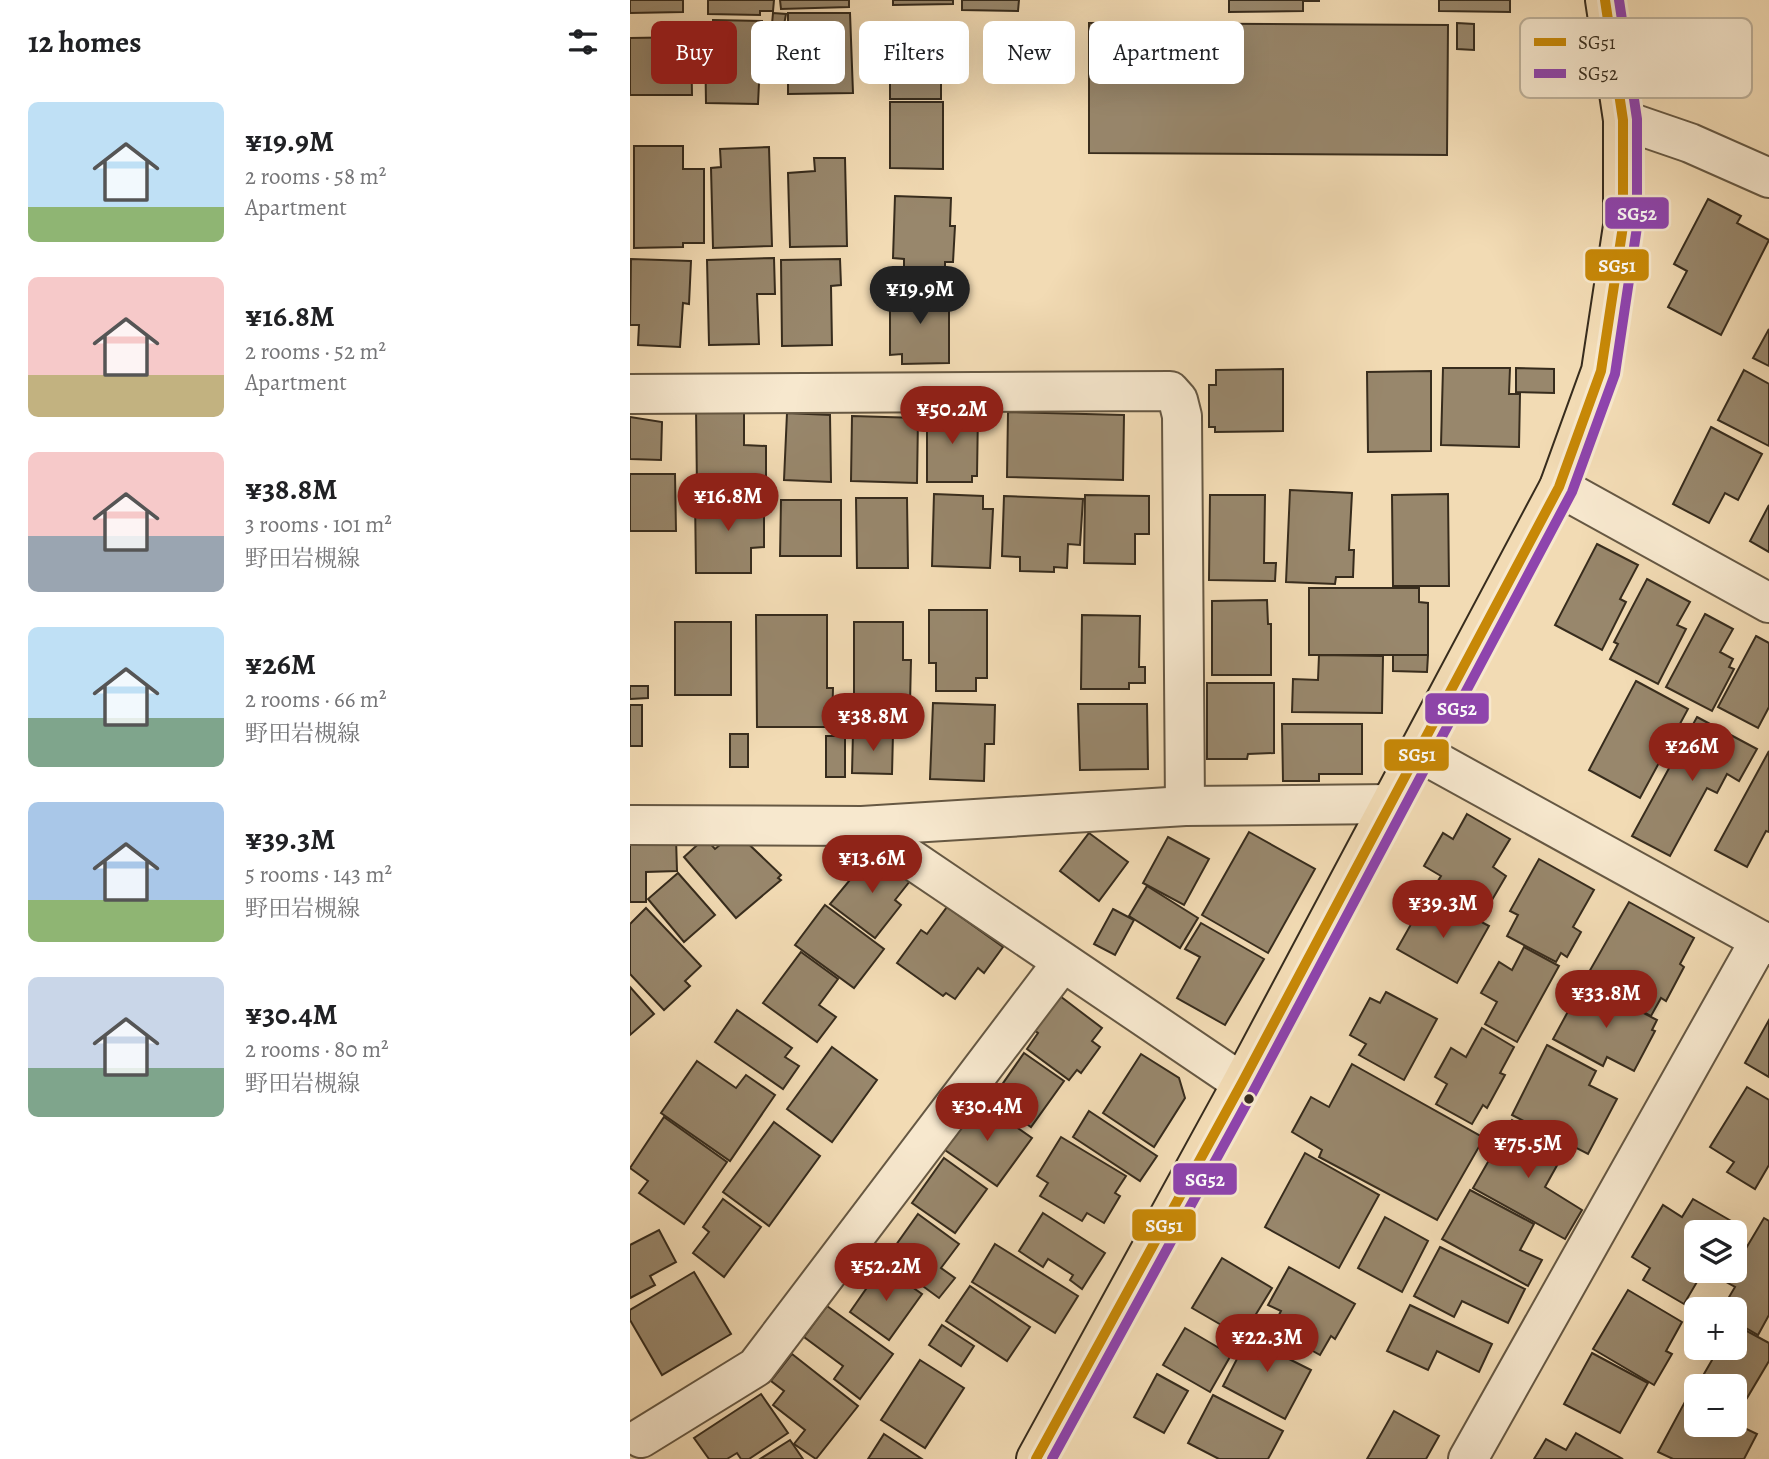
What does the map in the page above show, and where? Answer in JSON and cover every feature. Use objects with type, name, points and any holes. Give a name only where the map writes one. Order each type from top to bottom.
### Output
[{"type":"main road","points":[[1605,0],[1608,18]]},
{"type":"main road","points":[[1036,1459],[1242,1083],[1559,487],[1601,370],[1623,226],[1623,120],[1620,98]]},
{"type":"street","points":[[1623,120],[1690,143],[1769,178]]},
{"type":"street","points":[[630,394],[1170,391],[1178,400],[1182,416],[1185,806]]},
{"type":"street","points":[[1559,487],[1769,603]]},
{"type":"street","points":[[1419,752],[1764,943],[1468,1459]]},
{"type":"street","points":[[630,825],[862,826],[1185,806],[1390,804]]},
{"type":"street","points":[[862,826],[1242,1083]]},
{"type":"street","points":[[642,1439],[757,1367],[1062,963]]},
{"type":"building","points":[[630,0],[683,0],[683,12],[630,13]]},
{"type":"building","points":[[708,0],[774,0],[773,11],[760,11],[760,15],[708,14]]},
{"type":"building","points":[[780,0],[849,0],[849,7],[781,9]]},
{"type":"building","points":[[893,0],[953,0],[953,4],[893,5]]},
{"type":"building","points":[[962,0],[1019,0],[1018,11],[962,10]]},
{"type":"building","points":[[1229,0],[1319,1],[1303,1],[1303,11],[1229,12]]},
{"type":"building","points":[[1439,0],[1510,0],[1510,12],[1439,11]]},
{"type":"building","points":[[773,13],[786,14],[785,21],[772,21]]},
{"type":"building","points":[[788,13],[850,13],[853,93],[788,94],[788,84],[845,84],[845,21],[788,21]]},
{"type":"building","points":[[713,20],[762,21],[751,21],[751,84],[759,84],[758,104],[706,103],[706,84],[737,84],[737,21]]},
{"type":"building","points":[[1457,23],[1474,24],[1474,50],[1457,49]]},
{"type":"building","points":[[1244,24],[1448,25],[1447,155],[1089,153],[1089,84],[1244,84]]},
{"type":"building","points":[[630,38],[651,38],[651,84],[692,84],[692,95],[630,95]]},
{"type":"building","points":[[890,84],[941,84],[941,99],[890,99]]},
{"type":"building","points":[[890,102],[943,102],[943,169],[890,168]]},
{"type":"building","points":[[634,146],[683,146],[683,169],[704,169],[704,243],[683,243],[683,247],[634,248]]},
{"type":"building","points":[[769,147],[772,246],[713,248],[711,168],[721,167],[720,149]]},
{"type":"building","points":[[814,158],[845,158],[847,246],[790,247],[788,173],[815,171]]},
{"type":"building","points":[[895,196],[951,198],[950,226],[955,226],[953,262],[945,262],[945,271],[904,270],[904,259],[893,258]]},
{"type":"building","points":[[1708,199],[1741,216],[1737,223],[1769,240],[1721,335],[1668,307],[1687,271],[1674,264]]},
{"type":"building","points":[[774,258],[775,294],[757,294],[759,344],[709,345],[707,260]]},
{"type":"building","points":[[631,259],[691,261],[689,304],[683,303],[680,347],[638,345],[639,325],[630,325]]},
{"type":"building","points":[[840,259],[841,285],[831,286],[832,345],[782,346],[781,260]]},
{"type":"building","points":[[949,289],[949,363],[902,364],[902,354],[890,355],[890,290]]},
{"type":"building","points":[[1769,329],[1769,366],[1753,358]]},
{"type":"building","points":[[1443,368],[1510,368],[1509,394],[1520,394],[1519,447],[1441,445]]},
{"type":"building","points":[[1516,368],[1554,369],[1554,393],[1516,392]]},
{"type":"building","points":[[1283,369],[1283,431],[1215,432],[1215,427],[1209,427],[1209,385],[1216,385],[1216,370]]},
{"type":"building","points":[[1744,370],[1769,384],[1769,446],[1718,420]]},
{"type":"building","points":[[1431,371],[1431,451],[1368,452],[1367,372]]},
{"type":"building","points":[[696,408],[744,408],[744,445],[766,446],[766,487],[697,488]]},
{"type":"building","points":[[927,411],[978,411],[977,476],[972,476],[972,482],[927,482]]},
{"type":"building","points":[[1008,412],[1124,415],[1123,480],[1007,477]]},
{"type":"building","points":[[787,413],[830,415],[831,482],[784,480]]},
{"type":"building","points":[[852,416],[918,418],[917,483],[851,481]]},
{"type":"building","points":[[630,417],[662,422],[661,460],[630,459]]},
{"type":"building","points":[[1711,427],[1762,454],[1738,500],[1725,493],[1709,523],[1673,504]]},
{"type":"building","points":[[630,474],[675,474],[676,531],[630,531]]},
{"type":"building","points":[[1290,490],[1352,493],[1349,550],[1354,550],[1353,577],[1336,577],[1335,584],[1286,582]]},
{"type":"building","points":[[934,494],[983,496],[983,509],[993,509],[990,568],[932,566]]},
{"type":"building","points":[[1448,494],[1449,586],[1393,586],[1392,495]]},
{"type":"building","points":[[1085,495],[1149,496],[1149,534],[1135,534],[1135,564],[1084,563]]},
{"type":"building","points":[[1210,495],[1265,495],[1264,563],[1276,563],[1275,581],[1209,580]]},
{"type":"building","points":[[695,496],[764,496],[764,547],[751,548],[751,573],[696,573]]},
{"type":"building","points":[[1004,496],[1083,499],[1080,545],[1068,544],[1067,568],[1054,567],[1054,572],[1020,571],[1020,557],[1002,556]]},
{"type":"building","points":[[856,498],[907,498],[908,568],[857,568]]},
{"type":"building","points":[[781,500],[841,500],[841,556],[780,556]]},
{"type":"building","points":[[1769,505],[1769,552],[1750,541]]},
{"type":"building","points":[[1597,544],[1638,565],[1620,599],[1626,602],[1602,650],[1555,625]]},
{"type":"building","points":[[1647,579],[1690,602],[1677,625],[1686,629],[1658,684],[1610,659],[1618,644],[1614,642]]},
{"type":"building","points":[[1309,588],[1419,588],[1419,602],[1428,603],[1428,655],[1309,655]]},
{"type":"building","points":[[1267,600],[1268,624],[1271,624],[1271,675],[1212,675],[1212,601]]},
{"type":"building","points":[[929,610],[987,610],[987,678],[976,678],[976,691],[936,691],[936,663],[929,663]]},
{"type":"building","points":[[1705,614],[1733,629],[1720,652],[1733,659],[1729,667],[1734,669],[1712,711],[1666,687]]},
{"type":"building","points":[[756,615],[827,615],[827,688],[833,688],[832,727],[757,727]]},
{"type":"building","points":[[1082,615],[1140,616],[1139,667],[1145,667],[1145,683],[1129,683],[1129,689],[1081,689]]},
{"type":"building","points":[[675,622],[731,622],[731,695],[675,695]]},
{"type":"building","points":[[854,622],[903,622],[903,660],[911,660],[910,703],[854,702]]},
{"type":"building","points":[[1756,636],[1769,643],[1769,707],[1758,728],[1718,707]]},
{"type":"building","points":[[1319,655],[1383,656],[1382,713],[1292,712],[1293,679],[1318,680]]},
{"type":"building","points":[[1393,655],[1428,655],[1427,672],[1393,671]]},
{"type":"building","points":[[1636,681],[1688,709],[1640,798],[1589,770]]},
{"type":"building","points":[[1207,683],[1274,683],[1274,753],[1248,754],[1247,759],[1207,759]]},
{"type":"building","points":[[630,686],[648,686],[648,698],[630,699]]},
{"type":"building","points":[[933,703],[995,705],[994,744],[985,744],[984,781],[930,779]]},
{"type":"building","points":[[1078,704],[1147,704],[1148,769],[1080,770]]},
{"type":"building","points":[[630,705],[642,705],[642,746],[630,746]]},
{"type":"building","points":[[1697,717],[1757,749],[1739,781],[1727,774],[1717,793],[1707,788],[1670,856],[1632,836]]},
{"type":"building","points":[[1282,724],[1362,724],[1362,774],[1319,774],[1319,781],[1283,781]]},
{"type":"building","points":[[853,732],[893,733],[892,774],[852,773]]},
{"type":"building","points":[[730,734],[748,734],[748,767],[730,767]]},
{"type":"building","points":[[826,736],[845,736],[845,777],[826,777]]},
{"type":"building","points":[[1769,751],[1769,832],[1766,831],[1747,867],[1715,850]]},
{"type":"building","points":[[1467,814],[1510,839],[1493,867],[1506,876],[1482,917],[1433,889],[1441,876],[1424,866],[1443,833],[1453,839]]},
{"type":"building","points":[[736,832],[781,875],[778,878],[781,880],[736,918],[684,857],[705,838],[715,849]]},
{"type":"building","points":[[1249,832],[1315,869],[1268,953],[1202,915]]},
{"type":"building","points":[[1089,833],[1128,862],[1099,901],[1060,871]]},
{"type":"building","points":[[1168,837],[1209,859],[1184,905],[1143,883]]},
{"type":"building","points":[[676,838],[677,871],[646,872],[646,902],[630,902],[630,839]]},
{"type":"building","points":[[873,852],[910,881],[895,900],[901,905],[875,938],[830,904]]},
{"type":"building","points":[[1539,859],[1594,890],[1573,927],[1581,932],[1567,957],[1561,953],[1556,962],[1507,936],[1518,915],[1510,911]]},
{"type":"building","points":[[678,873],[715,915],[684,942],[648,899]]},
{"type":"building","points":[[1147,886],[1198,918],[1180,948],[1129,916]]},
{"type":"building","points":[[1629,902],[1694,938],[1680,964],[1684,967],[1666,1001],[1661,998],[1651,1016],[1585,979]]},
{"type":"building","points":[[1423,903],[1443,914],[1448,904],[1489,926],[1457,983],[1397,949]]},
{"type":"building","points":[[825,905],[884,949],[854,988],[795,945]]},
{"type":"building","points":[[947,907],[1003,947],[984,973],[978,968],[955,999],[946,993],[943,996],[897,963],[921,930],[927,934]]},
{"type":"building","points":[[646,908],[701,966],[685,981],[690,986],[664,1010],[630,974],[630,924]]},
{"type":"building","points":[[1113,909],[1134,920],[1115,955],[1094,944]]},
{"type":"building","points":[[1201,923],[1264,959],[1225,1025],[1177,998],[1200,957],[1185,949]]},
{"type":"building","points":[[1524,947],[1559,966],[1517,1042],[1485,1024],[1497,1002],[1481,993],[1499,962],[1512,970]]},
{"type":"building","points":[[801,952],[838,979],[819,1005],[836,1017],[817,1042],[763,1003]]},
{"type":"building","points":[[630,987],[654,1014],[630,1035]]},
{"type":"building","points":[[1597,989],[1657,1020],[1652,1030],[1655,1031],[1634,1071],[1607,1057],[1603,1066],[1553,1039],[1577,995],[1590,1002]]},
{"type":"building","points":[[1386,992],[1437,1019],[1404,1080],[1359,1055],[1366,1044],[1350,1035],[1370,998],[1380,1003]]},
{"type":"building","points":[[1056,993],[1102,1028],[1092,1041],[1100,1047],[1081,1073],[1077,1070],[1069,1080],[1027,1049],[1038,1033],[1030,1027]]},
{"type":"building","points":[[737,1010],[792,1048],[785,1057],[799,1066],[783,1089],[715,1042]]},
{"type":"building","points":[[1769,1020],[1769,1077],[1745,1063]]},
{"type":"building","points":[[1482,1028],[1514,1047],[1500,1073],[1505,1075],[1487,1108],[1483,1105],[1472,1124],[1436,1104],[1447,1084],[1435,1077],[1451,1048],[1466,1057]]},
{"type":"building","points":[[1547,1045],[1596,1071],[1589,1085],[1617,1099],[1588,1154],[1512,1115]]},
{"type":"building","points":[[832,1047],[877,1080],[832,1142],[787,1109]]},
{"type":"building","points":[[1024,1053],[1064,1081],[1031,1127],[992,1099]]},
{"type":"building","points":[[1141,1054],[1179,1078],[1185,1098],[1154,1147],[1103,1113]]},
{"type":"building","points":[[697,1061],[736,1088],[746,1075],[775,1095],[730,1161],[661,1113]]},
{"type":"building","points":[[1352,1064],[1484,1138],[1437,1220],[1319,1157],[1322,1150],[1292,1132],[1311,1097],[1329,1107]]},
{"type":"building","points":[[1747,1087],[1769,1100],[1769,1165],[1755,1189],[1727,1172],[1734,1162],[1710,1147]]},
{"type":"building","points":[[977,1099],[1032,1138],[997,1186],[942,1148]]},
{"type":"building","points":[[1089,1111],[1157,1156],[1140,1181],[1073,1137]]},
{"type":"building","points":[[664,1117],[727,1162],[684,1224],[639,1193],[648,1181],[630,1168]]},
{"type":"building","points":[[1512,1120],[1565,1151],[1545,1187],[1582,1210],[1565,1239],[1473,1188]]},
{"type":"building","points":[[774,1122],[820,1156],[769,1226],[723,1192]]},
{"type":"building","points":[[1061,1137],[1126,1176],[1115,1193],[1120,1196],[1104,1223],[1087,1213],[1082,1221],[1040,1196],[1048,1183],[1037,1176]]},
{"type":"building","points":[[1305,1153],[1379,1195],[1339,1268],[1265,1227]]},
{"type":"building","points":[[944,1158],[987,1189],[955,1233],[912,1203]]},
{"type":"building","points":[[1470,1190],[1534,1224],[1520,1250],[1542,1260],[1528,1286],[1442,1239]]},
{"type":"building","points":[[723,1199],[761,1227],[724,1277],[693,1253],[709,1232],[703,1227]]},
{"type":"building","points":[[1693,1199],[1730,1220],[1684,1220],[1684,1283],[1696,1283],[1688,1297],[1684,1297],[1684,1304],[1643,1280],[1650,1268],[1632,1257],[1663,1205],[1682,1217]]},
{"type":"building","points":[[1043,1213],[1105,1253],[1082,1289],[1070,1280],[1073,1275],[1048,1259],[1043,1267],[1019,1251]]},
{"type":"building","points":[[918,1214],[959,1244],[941,1268],[955,1278],[939,1298],[886,1259]]},
{"type":"building","points":[[1385,1217],[1428,1241],[1402,1292],[1358,1268]]},
{"type":"building","points":[[1764,1218],[1769,1221],[1769,1315],[1758,1335],[1747,1329],[1747,1297],[1729,1297],[1735,1287],[1728,1283],[1747,1283],[1747,1247]]},
{"type":"building","points":[[659,1230],[676,1262],[650,1276],[655,1285],[630,1298],[630,1245]]},
{"type":"building","points":[[995,1244],[1078,1296],[1055,1333],[972,1282]]},
{"type":"building","points":[[1440,1247],[1525,1289],[1508,1323],[1462,1301],[1454,1317],[1414,1296]]},
{"type":"building","points":[[1222,1258],[1272,1288],[1242,1337],[1192,1308]]},
{"type":"building","points":[[882,1266],[922,1294],[889,1340],[850,1312]]},
{"type":"building","points":[[1289,1267],[1355,1304],[1335,1339],[1331,1336],[1320,1355],[1272,1328],[1281,1311],[1268,1305]]},
{"type":"building","points":[[694,1272],[731,1334],[662,1375],[630,1320],[630,1310]]},
{"type":"building","points":[[970,1286],[1030,1327],[1007,1361],[946,1321]]},
{"type":"building","points":[[1628,1290],[1682,1322],[1666,1351],[1672,1354],[1654,1385],[1593,1349]]},
{"type":"building","points":[[1410,1305],[1492,1344],[1479,1372],[1437,1351],[1428,1370],[1387,1351]]},
{"type":"building","points":[[827,1306],[893,1354],[860,1399],[834,1379],[843,1366],[804,1337]]},
{"type":"building","points":[[1255,1324],[1282,1337],[1275,1352],[1311,1370],[1285,1419],[1223,1386]]},
{"type":"building","points":[[942,1325],[974,1346],[961,1366],[929,1345]]},
{"type":"building","points":[[1185,1328],[1231,1355],[1210,1392],[1163,1365]]},
{"type":"building","points":[[1747,1331],[1769,1343],[1769,1361],[1747,1398],[1747,1374],[1704,1374],[1712,1360],[1747,1360]]},
{"type":"building","points":[[1592,1353],[1648,1383],[1620,1433],[1564,1404]]},
{"type":"building","points":[[792,1354],[858,1406],[816,1459],[794,1444],[805,1430],[773,1405],[784,1391],[771,1381]]},
{"type":"building","points":[[920,1360],[964,1388],[925,1448],[881,1420]]},
{"type":"building","points":[[1157,1374],[1188,1391],[1164,1433],[1134,1417]]},
{"type":"building","points":[[761,1394],[788,1433],[749,1459],[741,1459],[737,1453],[727,1459],[709,1459],[694,1438]]},
{"type":"building","points":[[1213,1395],[1283,1431],[1268,1459],[1219,1459],[1188,1443]]},
{"type":"building","points":[[1684,1404],[1684,1437],[1747,1437],[1747,1429],[1757,1434],[1744,1459],[1673,1459],[1658,1452]]},
{"type":"building","points":[[1394,1411],[1439,1436],[1426,1459],[1367,1459]]},
{"type":"building","points":[[1576,1433],[1623,1459],[1534,1459],[1546,1439],[1566,1450]]},
{"type":"building","points":[[884,1434],[922,1459],[868,1459]]},
{"type":"building","points":[[790,1440],[803,1459],[760,1459]]},
{"type":"transit line","name":"SG51","points":[[1605,0],[1608,18]]},
{"type":"transit line","name":"SG52","points":[[1619,0],[1622,18]]},
{"type":"transit line","name":"SG51","points":[[1036,1459],[1242,1083],[1559,487],[1601,371],[1623,226],[1623,120],[1620,98]]},
{"type":"transit line","name":"SG52","points":[[1052,1459],[1254,1090],[1572,492],[1615,374],[1637,227],[1637,119],[1634,98]]}]
